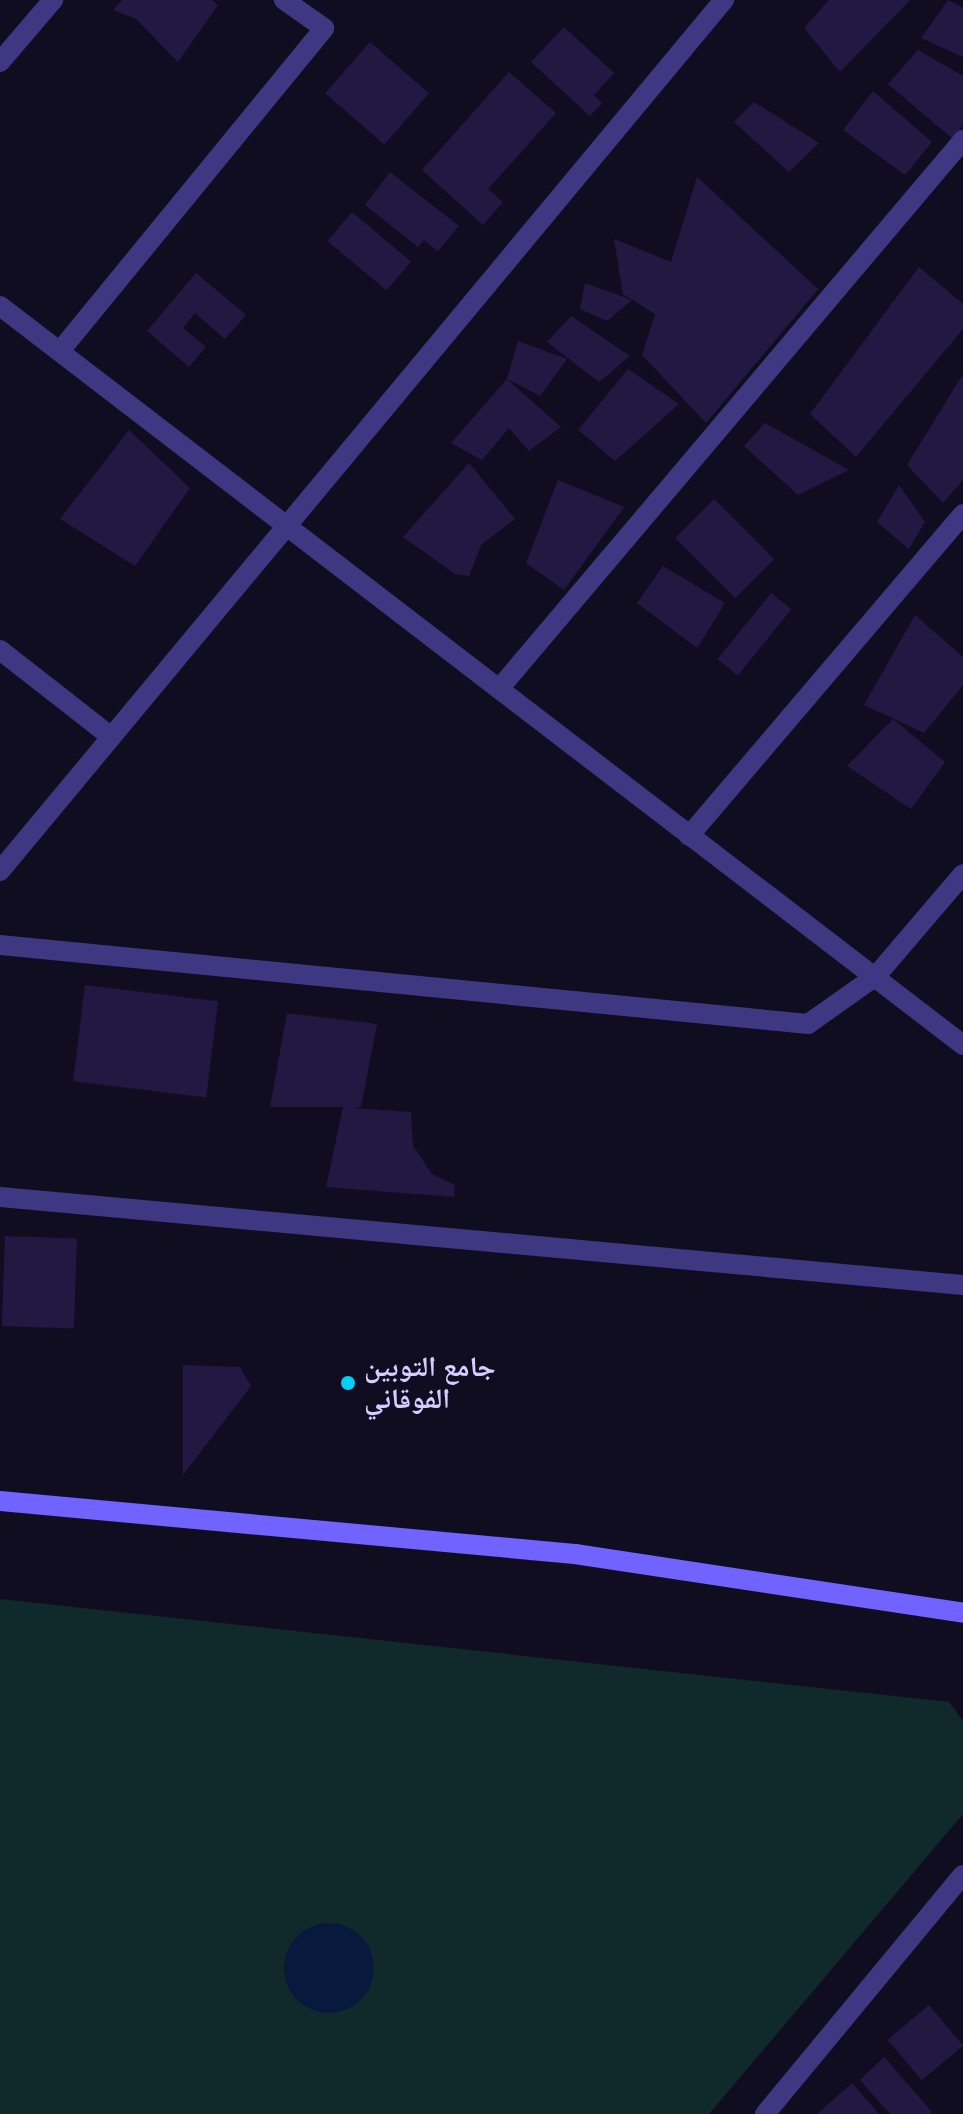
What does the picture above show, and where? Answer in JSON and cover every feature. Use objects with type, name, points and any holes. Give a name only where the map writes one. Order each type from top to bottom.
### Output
[{"type":"main road","points":[[0,1501],[575,1554],[963,1613]]},
{"type":"street","points":[[0,62],[53,0]]},
{"type":"street","points":[[60,351],[324,28],[284,0]]},
{"type":"street","points":[[0,871],[286,522],[724,0]]},
{"type":"street","points":[[499,689],[963,140]]},
{"type":"street","points":[[0,306],[286,522],[963,1045]]},
{"type":"street","points":[[689,836],[963,514]]},
{"type":"street","points":[[0,650],[110,736]]},
{"type":"street","points":[[0,945],[808,1024],[876,976],[963,874]]},
{"type":"street","points":[[0,1197],[963,1285]]},
{"type":"street","points":[[765,2114],[963,1875]]},
{"type":"green space","points":[[0,1599],[949,1702],[963,1721],[963,1814],[709,2114],[0,2114]]},
{"type":"water","points":[[329,1923],[346,1927],[361,1936],[370,1951],[374,1968],[370,1985],[361,2000],[346,2009],[329,2013],[312,2009],[297,2000],[288,1985],[284,1968],[288,1951],[297,1936],[312,1927]]},
{"type":"building","points":[[122,0],[212,0],[218,5],[178,62],[136,19],[113,10]]},
{"type":"building","points":[[829,0],[910,0],[840,72],[804,28]]},
{"type":"building","points":[[948,0],[963,8],[963,57],[921,38]]},
{"type":"building","points":[[564,27],[614,73],[594,95],[602,103],[590,116],[531,62]]},
{"type":"building","points":[[370,42],[429,93],[384,144],[325,93]]},
{"type":"building","points":[[918,50],[963,76],[963,125],[953,139],[888,84]]},
{"type":"building","points":[[509,72],[556,113],[488,189],[503,202],[483,225],[422,170]]},
{"type":"building","points":[[873,91],[932,142],[905,175],[843,130]]},
{"type":"building","points":[[754,102],[819,143],[789,172],[734,122]]},
{"type":"building","points":[[390,172],[459,226],[438,251],[424,240],[418,247],[365,205]]},
{"type":"building","points":[[697,177],[818,289],[706,423],[642,355],[655,314],[623,294],[614,239],[671,262]]},
{"type":"building","points":[[352,212],[411,261],[387,291],[328,241]]},
{"type":"building","points":[[919,267],[963,304],[963,329],[856,457],[810,414]]},
{"type":"building","points":[[196,273],[246,315],[225,339],[195,313],[183,328],[206,347],[189,367],[147,331]]},
{"type":"building","points":[[585,283],[632,300],[607,321],[580,309]]},
{"type":"building","points":[[571,316],[630,356],[599,382],[547,342]]},
{"type":"building","points":[[518,341],[567,359],[540,396],[507,379]]},
{"type":"building","points":[[628,369],[679,404],[615,461],[578,430]]},
{"type":"building","points":[[963,374],[963,480],[943,503],[907,465]]},
{"type":"building","points":[[507,379],[561,427],[529,451],[509,428],[482,460],[451,443]]},
{"type":"building","points":[[765,423],[849,470],[798,495],[744,446]]},
{"type":"building","points":[[129,430],[190,488],[135,566],[60,519]]},
{"type":"building","points":[[469,463],[515,519],[481,545],[469,576],[455,574],[403,537]]},
{"type":"building","points":[[558,480],[624,507],[564,590],[526,563]]},
{"type":"building","points":[[899,485],[925,522],[909,549],[877,522]]},
{"type":"building","points":[[714,499],[774,559],[735,598],[675,538]]},
{"type":"building","points":[[663,566],[725,603],[697,648],[637,603]]},
{"type":"building","points":[[771,593],[791,609],[738,675],[718,659]]},
{"type":"building","points":[[915,615],[963,657],[963,685],[924,733],[864,705]]},
{"type":"building","points":[[893,719],[945,762],[911,809],[847,766]]},
{"type":"building","points":[[85,985],[218,1001],[206,1098],[73,1081]]},
{"type":"building","points":[[287,1013],[377,1024],[361,1107],[352,1108],[411,1112],[413,1146],[432,1174],[455,1185],[454,1197],[326,1187],[343,1107],[270,1107]]},
{"type":"building","points":[[5,1236],[77,1239],[74,1328],[2,1326]]},
{"type":"building","points":[[183,1365],[240,1367],[251,1386],[183,1475]]},
{"type":"building","points":[[929,2005],[963,2046],[922,2080],[888,2040]]},
{"type":"building","points":[[884,2057],[932,2112],[930,2114],[890,2114],[860,2080]]},
{"type":"building","points":[[852,2083],[879,2114],[817,2114]]},
{"type":"place","name":"جامع التوبين الفوقاني","points":[[348,1383]]}]
